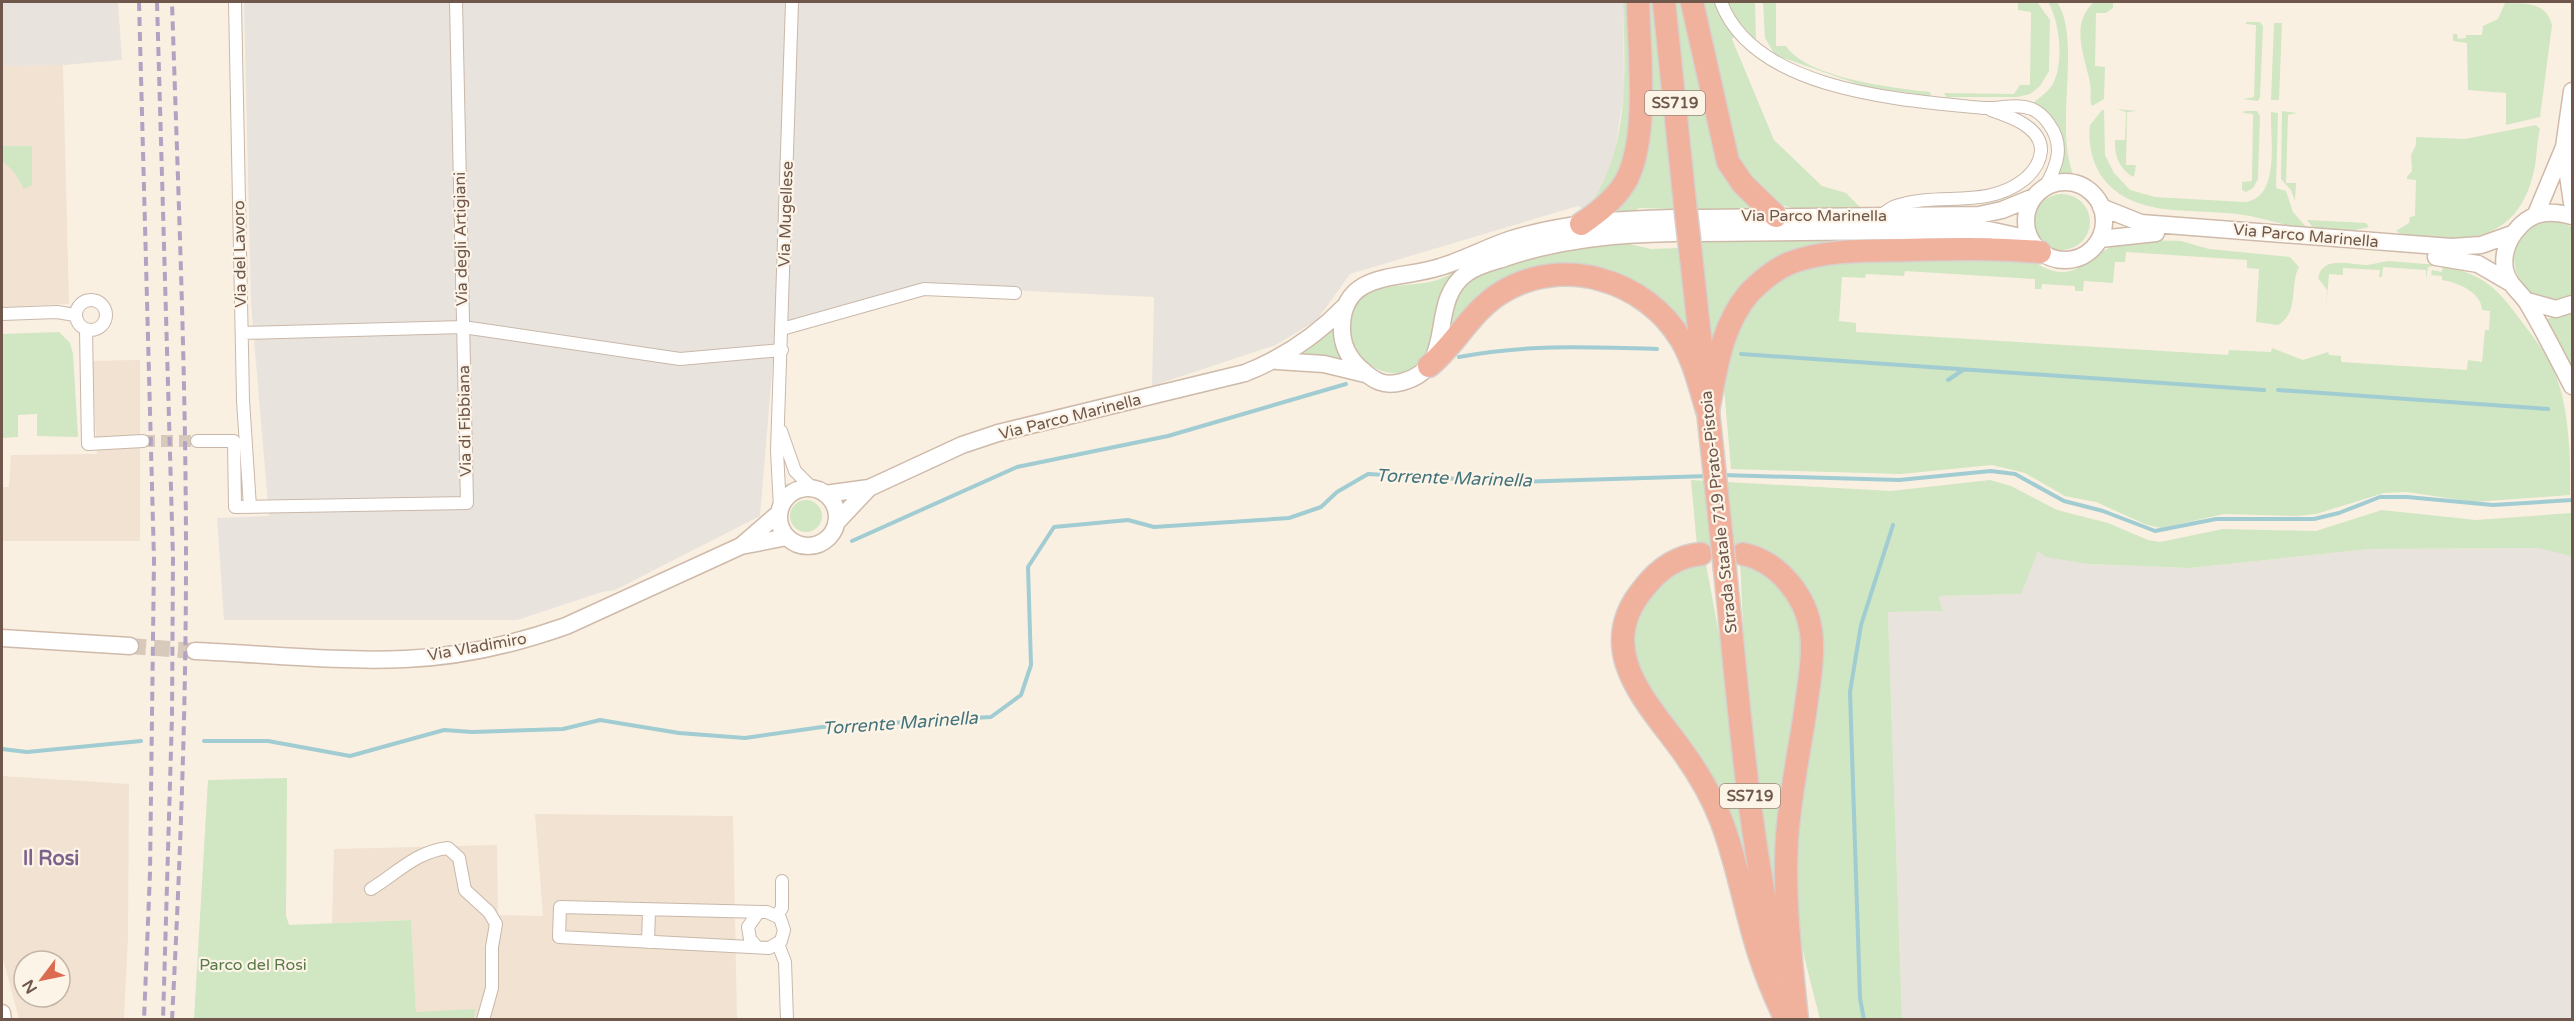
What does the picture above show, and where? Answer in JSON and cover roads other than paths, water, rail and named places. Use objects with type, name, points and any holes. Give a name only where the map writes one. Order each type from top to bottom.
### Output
[{"type":"highway","points":[[1581,224],[1616,194],[1626,181],[1637,151],[1640,127],[1638,2]]},
{"type":"highway","name":"Strada Statale 719 Prato-Pistoia","points":[[1664,2],[1757,851],[1770,931],[1792,1020]]},
{"type":"highway","points":[[1692,2],[1728,162],[1743,184],[1776,216]]},
{"type":"highway","points":[[1708,411],[1722,342],[1734,316],[1749,293],[1762,281],[1791,263],[1811,257],[1858,251],[2035,245]]},
{"type":"highway","points":[[1429,366],[1445,354],[1485,306],[1512,286],[1547,276],[1583,276],[1616,284],[1655,308],[1663,316],[1683,342],[1708,411]]},
{"type":"highway","points":[[1701,554],[1673,562],[1653,577],[1639,593],[1628,616],[1625,632],[1626,660],[1634,686],[1699,775],[1716,808],[1760,955],[1786,1020]]},
{"type":"highway","points":[[1743,554],[1764,561],[1781,573],[1803,605],[1811,628],[1810,676],[1787,837],[1786,916],[1797,1020]]},
{"type":"main road","points":[[2536,214],[2564,147],[2572,91]]},
{"type":"main road","points":[[2564,147],[2572,203]]},
{"type":"main road","name":"Via Parco Marinella","points":[[836,523],[869,488],[963,444],[1035,423],[1187,389],[1245,373],[1277,361],[1318,333],[1345,306],[1353,293],[1370,281],[1421,273],[1511,239],[1581,224],[1776,216],[1979,215],[2002,210],[2060,182],[2075,183],[2090,190],[2102,207],[2141,223],[2451,247],[2481,245],[2512,234]]},
{"type":"main road","points":[[2035,245],[2026,216],[2039,192]]},
{"type":"main road","points":[[2100,239],[2104,223],[2102,207]]},
{"type":"main road","points":[[2572,216],[2558,212],[2536,214],[2527,219],[2512,234],[2504,258],[2510,282],[2527,301],[2572,386]]},
{"type":"main road","name":"Via Parco Marinella","points":[[1429,366],[1440,342],[1444,310],[1450,291],[1475,268],[1526,251],[1687,221],[1989,230],[2035,245],[2054,259],[2073,260],[2091,251],[2100,239],[2144,232],[2459,259],[2478,264],[2510,282]]},
{"type":"main road","points":[[2527,301],[2556,309],[2572,304]]},
{"type":"main road","points":[[1345,306],[1342,326],[1344,342],[1352,361],[1366,374],[1381,383],[1395,384],[1412,379],[1429,366]]},
{"type":"main road","points":[[1277,361],[1324,364],[1366,374]]},
{"type":"main road","name":"Via Parco Marinella","points":[[819,491],[869,488]]},
{"type":"main road","points":[[795,490],[819,491],[835,507],[836,523],[827,538],[820,543],[802,545],[787,537],[779,523],[780,510],[786,496],[795,490]]},
{"type":"main road","name":"Via Vladimiro","points":[[741,546],[780,510]]},
{"type":"main road","name":"Via Vladimiro","points":[[195,651],[373,660],[428,657],[477,650],[539,636],[566,626],[741,546],[787,537]]},
{"type":"main road","points":[[2,638],[130,646]]},
{"type":"main road","points":[[2,1013],[3,1020]]},
{"type":"street","name":"Via del Lavoro","points":[[235,2],[242,333],[250,507]]},
{"type":"street","name":"Via degli Artigiani","points":[[242,333],[463,327],[456,2]]},
{"type":"street","name":"Via Mugellese","points":[[780,510],[777,451],[792,2]]},
{"type":"street","points":[[1721,2],[1728,17],[1748,43],[1782,65],[1833,84],[1899,99],[1987,108],[2017,105],[2034,110],[2046,120],[2055,135],[2059,149],[2057,163],[2039,192]]},
{"type":"street","points":[[1880,216],[1895,206],[1993,196],[2013,187],[2028,176],[2040,159],[2041,149],[2037,138],[2021,123],[1987,108]]},
{"type":"street","points":[[782,329],[924,289],[1015,293]]},
{"type":"street","points":[[87,300],[97,301],[104,308],[106,318],[101,327],[86,330],[78,324],[75,315],[78,306],[87,300]]},
{"type":"street","points":[[2,314],[57,312],[75,315]]},
{"type":"street","points":[[463,327],[680,359],[782,350]]},
{"type":"street","name":"Via di Fibbiana","points":[[250,507],[467,503],[463,327]]},
{"type":"street","points":[[86,330],[88,444],[143,441]]},
{"type":"street","name":"Via Mugellese","points":[[779,427],[795,471],[819,491]]},
{"type":"street","points":[[197,441],[234,441],[235,507],[250,507]]},
{"type":"street","points":[[371,889],[412,859],[430,852],[448,848],[459,858],[465,890],[489,912],[496,924],[492,947],[492,988],[483,1020]]},
{"type":"street","points":[[777,915],[782,908],[782,881]]},
{"type":"street","points":[[560,907],[757,914],[767,912],[777,915],[784,930],[778,944],[769,948],[559,937],[560,907]]},
{"type":"street","points":[[648,942],[649,911]]},
{"type":"street","points":[[756,946],[750,939],[748,927],[757,914]]},
{"type":"street","points":[[778,944],[785,962],[787,1020]]},
{"type":"waterway","points":[[1459,357],[1533,348],[1657,349]]},
{"type":"waterway","points":[[1741,354],[2264,390]]},
{"type":"waterway","points":[[1948,380],[1963,370]]},
{"type":"waterway","points":[[852,541],[1017,467],[1168,436],[1346,384]]},
{"type":"waterway","points":[[2278,390],[2548,409]]},
{"type":"waterway","name":"Torrente Marinella","points":[[1722,475],[1899,480],[1991,471],[2015,474],[2064,501],[2103,511],[2155,531],[2216,519],[2314,519],[2339,513],[2380,497],[2407,497],[2493,505],[2572,500]]},
{"type":"waterway","name":"Torrente Marinella","points":[[204,741],[268,741],[350,756],[444,730],[472,732],[563,729],[600,720],[679,733],[745,738],[822,727],[991,717],[1021,695],[1031,665],[1028,567],[1054,527],[1128,520],[1154,527],[1289,518],[1321,507],[1337,492],[1368,474],[1513,482],[1709,476]]},
{"type":"waterway","points":[[1864,1020],[1860,998],[1850,692],[1861,625],[1893,525]]},
{"type":"waterway","name":"Torrente Marinella","points":[[2,749],[27,752],[141,741]]},
{"type":"tunnel","points":[[143,441],[197,441]]},
{"type":"tunnel","points":[[130,646],[195,651]]},
{"type":"railway","points":[[139,2],[154,560],[150,873],[144,1020]]},
{"type":"railway","points":[[157,2],[173,558],[172,716],[163,1020]]},
{"type":"railway","points":[[172,2],[183,350],[186,559],[182,790],[172,1020]]},
{"type":"district","name":"Il Rosi","points":[[51,859]]},
{"type":"park label","name":"Parco del Rosi","points":[[253,965]]}]
